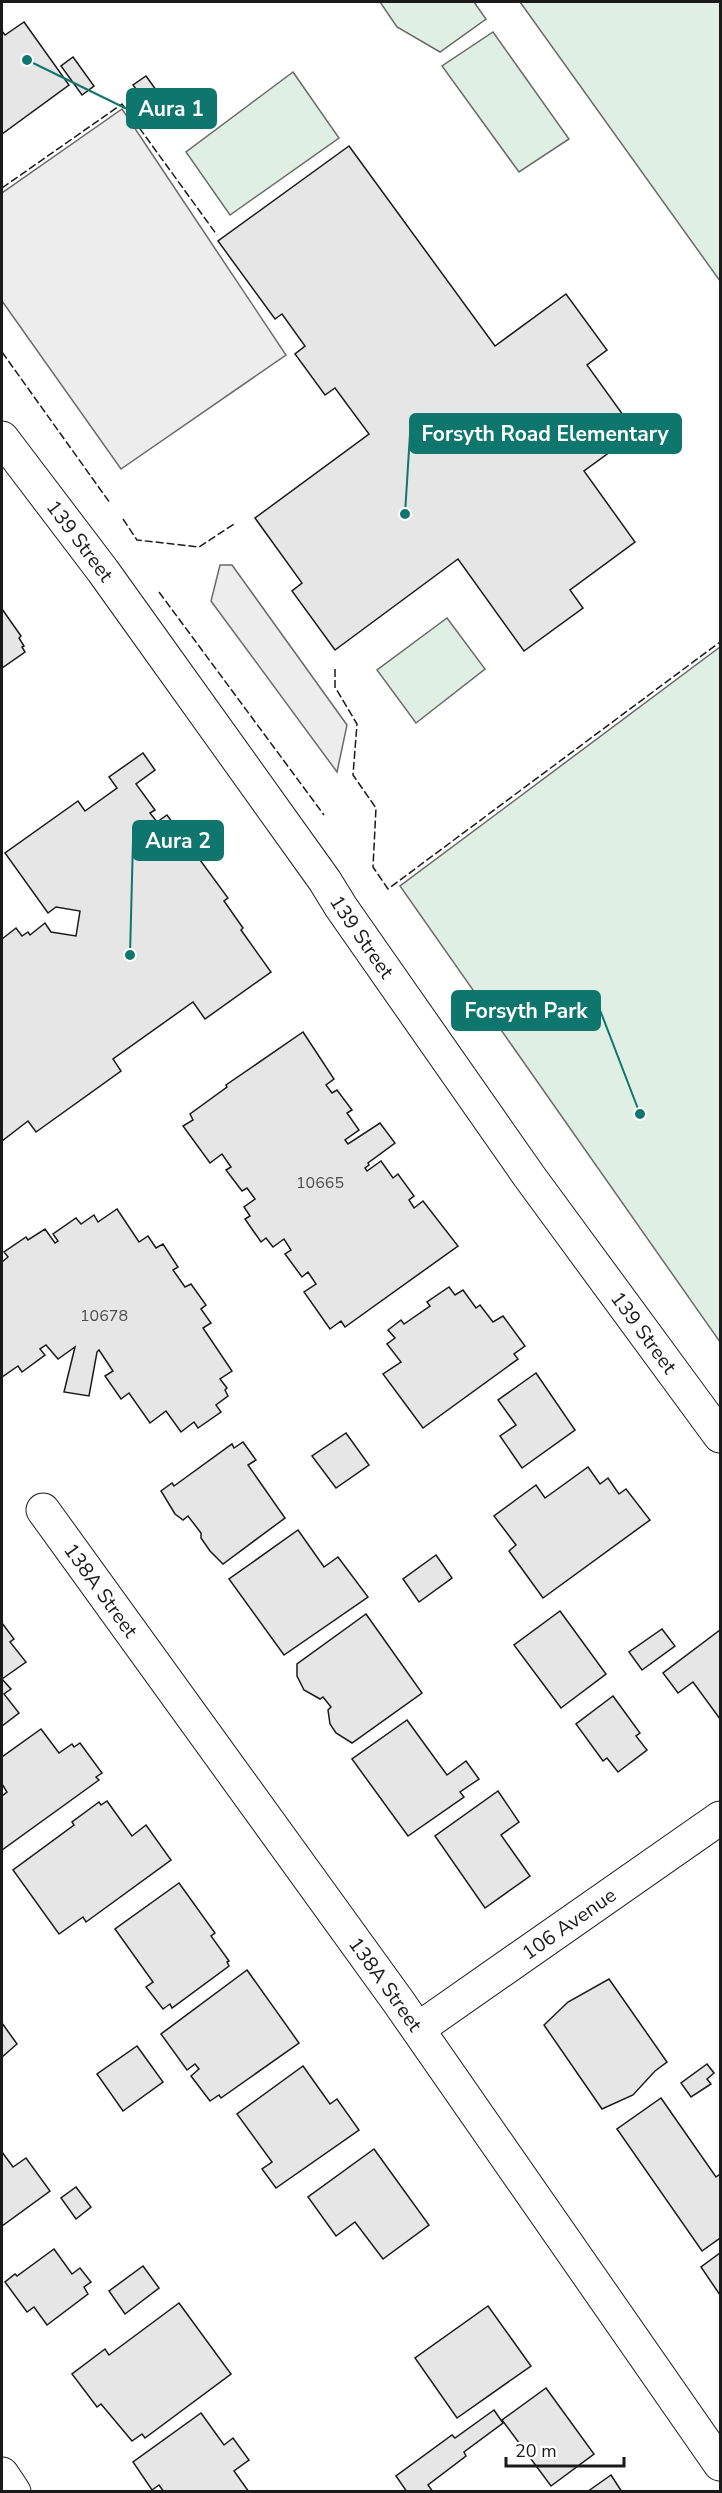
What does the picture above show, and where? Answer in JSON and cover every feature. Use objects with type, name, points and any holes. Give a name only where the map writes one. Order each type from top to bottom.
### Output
[{"type":"street","name":"139 Street","points":[[2,438],[103,571],[325,881],[340,907],[529,1176],[720,1437]]},
{"type":"street","name":"138A Street","points":[[43,1510],[417,2029],[720,2464]]},
{"type":"street","name":"106 Avenue","points":[[417,2029],[720,1818]]},
{"type":"street","points":[[2,2475],[14,2492]]},
{"type":"green space","points":[[380,2],[474,2],[486,19],[440,52],[397,27]]},
{"type":"green space","points":[[520,2],[720,2],[720,281]]},
{"type":"green space","points":[[493,32],[569,139],[519,172],[442,66]]},
{"type":"green space","points":[[293,72],[339,138],[230,215],[186,152]]},
{"type":"green space","points":[[447,618],[485,669],[416,723],[377,670]]},
{"type":"green space","points":[[720,647],[720,1342],[400,886]]},
{"type":"shaded area","points":[[122,109],[286,355],[121,469],[2,301],[2,193]]},
{"type":"shaded area","points":[[220,565],[232,565],[347,725],[337,772],[211,601]]},
{"type":"building","points":[[24,22],[69,85],[2,134],[2,31],[5,35]]},
{"type":"building","points":[[73,57],[94,86],[82,95],[61,66]]},
{"type":"building","points":[[146,76],[167,105],[154,114],[133,85]]},
{"type":"building","points":[[349,146],[495,346],[566,294],[607,350],[587,365],[636,433],[584,471],[635,542],[570,590],[583,608],[524,651],[458,559],[335,650],[292,591],[302,583],[255,518],[369,434],[335,388],[325,395],[295,354],[305,346],[282,314],[275,319],[218,241]]},
{"type":"building","points":[[2,609],[21,636],[19,638],[25,652],[2,668]]},
{"type":"building","points":[[143,753],[155,770],[136,784],[155,810],[150,813],[157,822],[167,815],[228,898],[224,901],[243,928],[241,930],[271,972],[205,1019],[193,1002],[113,1059],[121,1071],[36,1132],[28,1121],[2,1141],[2,939],[16,928],[22,936],[28,932],[30,935],[45,923],[51,932],[76,936],[80,911],[56,907],[48,913],[5,853],[78,801],[85,811],[117,788],[109,777]]},
{"type":"building","points":[[303,1032],[334,1079],[326,1085],[332,1093],[337,1090],[352,1110],[347,1113],[359,1130],[345,1140],[348,1144],[380,1123],[395,1143],[368,1163],[369,1165],[365,1168],[367,1171],[381,1161],[393,1178],[398,1174],[414,1196],[409,1200],[414,1208],[423,1201],[458,1246],[345,1327],[341,1321],[330,1329],[304,1292],[316,1284],[308,1272],[302,1277],[285,1254],[291,1250],[284,1239],[273,1247],[266,1238],[261,1242],[245,1219],[250,1216],[244,1207],[255,1199],[247,1188],[242,1191],[226,1170],[231,1167],[222,1154],[210,1163],[183,1126],[193,1120],[190,1114],[227,1087],[226,1085]]},
{"type":"building","points":[[117,1209],[139,1242],[148,1236],[156,1248],[163,1244],[178,1267],[173,1270],[185,1287],[191,1284],[206,1305],[201,1309],[211,1323],[203,1328],[232,1371],[220,1379],[227,1388],[225,1390],[228,1396],[216,1405],[221,1412],[198,1428],[194,1422],[181,1432],[166,1411],[150,1423],[129,1393],[121,1399],[105,1376],[113,1371],[99,1350],[89,1396],[64,1392],[75,1347],[58,1359],[46,1345],[40,1349],[45,1355],[22,1372],[18,1366],[2,1377],[2,1262],[8,1257],[4,1252],[26,1237],[28,1240],[45,1229],[55,1243],[58,1241],[53,1234],[76,1218],[81,1224],[94,1215],[98,1222]]},
{"type":"building","points":[[449,1287],[455,1295],[463,1290],[476,1308],[480,1305],[493,1322],[503,1316],[525,1346],[514,1354],[518,1359],[423,1428],[383,1374],[401,1362],[387,1344],[395,1338],[388,1330],[401,1320],[404,1324],[430,1306],[427,1302]]},
{"type":"building","points":[[536,1373],[575,1430],[522,1468],[500,1436],[516,1425],[498,1400]]},
{"type":"building","points":[[346,1433],[369,1465],[336,1488],[312,1456]]},
{"type":"building","points":[[243,1442],[256,1460],[248,1465],[285,1518],[223,1564],[210,1551],[201,1538],[201,1533],[188,1516],[183,1520],[175,1514],[161,1491],[172,1483],[174,1486],[232,1444],[234,1448]]},
{"type":"building","points":[[588,1467],[600,1484],[608,1478],[619,1494],[626,1489],[650,1520],[543,1598],[509,1551],[516,1545],[494,1516],[536,1485],[545,1498]]},
{"type":"building","points":[[298,1530],[324,1567],[338,1557],[368,1597],[284,1655],[229,1579]]},
{"type":"building","points":[[436,1555],[452,1578],[419,1602],[403,1579]]},
{"type":"building","points":[[560,1611],[606,1674],[561,1708],[514,1645]]},
{"type":"building","points":[[366,1614],[422,1693],[352,1743],[336,1733],[330,1724],[328,1710],[331,1707],[323,1697],[320,1699],[304,1690],[297,1676],[297,1664]]},
{"type":"building","points":[[2,1623],[14,1639],[10,1642],[26,1662],[2,1679]]},
{"type":"building","points":[[662,1629],[675,1646],[642,1670],[629,1652]]},
{"type":"building","points":[[720,1630],[720,1719],[693,1682],[678,1693],[663,1673]]},
{"type":"building","points":[[2,1679],[11,1689],[4,1694],[19,1713],[2,1726]]},
{"type":"building","points":[[613,1696],[640,1733],[636,1736],[647,1750],[618,1772],[607,1758],[603,1761],[576,1724]]},
{"type":"building","points":[[407,1720],[447,1775],[466,1761],[479,1779],[460,1792],[464,1797],[408,1836],[352,1759]]},
{"type":"building","points":[[41,1729],[59,1753],[72,1744],[74,1747],[80,1743],[102,1773],[96,1777],[99,1780],[2,1850],[2,1796],[7,1792],[2,1784],[2,1757]]},
{"type":"building","points":[[498,1791],[519,1822],[501,1835],[530,1876],[485,1908],[435,1836]]},
{"type":"building","points":[[107,1801],[132,1836],[146,1825],[171,1860],[86,1922],[83,1917],[59,1934],[13,1870],[74,1825],[72,1822],[99,1802],[101,1805]]},
{"type":"building","points":[[179,1883],[215,1933],[211,1936],[229,1961],[227,1962],[229,1966],[172,2008],[170,2004],[163,2009],[146,1987],[153,1982],[115,1929]]},
{"type":"building","points":[[247,1970],[299,2043],[221,2098],[219,2095],[210,2101],[191,2076],[199,2069],[195,2064],[187,2070],[161,2034]]},
{"type":"building","points":[[609,1979],[667,2062],[655,2071],[633,2095],[602,2109],[544,2025],[568,2002]]},
{"type":"building","points":[[2,2023],[17,2044],[2,2057]]},
{"type":"building","points":[[137,2046],[163,2082],[123,2111],[97,2074]]},
{"type":"building","points":[[707,2064],[714,2073],[707,2079],[711,2084],[691,2097],[681,2083]]},
{"type":"building","points":[[303,2066],[330,2104],[337,2099],[359,2130],[276,2188],[262,2169],[272,2162],[237,2114]]},
{"type":"building","points":[[661,2098],[716,2177],[720,2174],[720,2238],[702,2251],[617,2129]]},
{"type":"building","points":[[374,2149],[429,2225],[383,2259],[355,2222],[336,2236],[308,2197]]},
{"type":"building","points":[[2,2152],[13,2167],[26,2158],[50,2191],[2,2226]]},
{"type":"building","points":[[76,2187],[91,2207],[76,2219],[61,2198]]},
{"type":"building","points":[[54,2249],[72,2274],[80,2268],[91,2282],[84,2287],[88,2294],[47,2325],[34,2307],[27,2312],[5,2282]]},
{"type":"building","points":[[720,2253],[720,2295],[701,2267]]},
{"type":"building","points":[[143,2266],[159,2288],[125,2314],[109,2291]]},
{"type":"building","points":[[179,2303],[231,2374],[145,2438],[142,2434],[132,2441],[101,2404],[97,2407],[72,2374],[105,2349],[109,2355]]},
{"type":"building","points":[[488,2306],[531,2366],[457,2418],[415,2358]]},
{"type":"building","points":[[546,2388],[594,2454],[551,2486],[502,2420]]},
{"type":"building","points":[[494,2410],[503,2423],[464,2452],[466,2456],[428,2485],[433,2492],[407,2492],[396,2476],[452,2435],[455,2438]]},
{"type":"building","points":[[201,2413],[224,2445],[233,2438],[249,2460],[234,2471],[249,2492],[164,2492],[159,2485],[152,2490],[133,2462]]},
{"type":"building","points":[[611,2475],[622,2492],[587,2492]]},
{"type":"fence","points":[[2,188],[122,104],[217,235]]},
{"type":"fence","points":[[2,352],[110,503]]},
{"type":"fence","points":[[123,519],[137,540],[199,547],[234,524]]},
{"type":"fence","points":[[159,592],[324,815]]},
{"type":"fence","points":[[335,669],[335,687],[357,724],[353,775],[376,808],[373,867],[388,889],[720,642]]},
{"type":"place","name":"Aura 1","points":[[27,60]]},
{"type":"place","name":"Forsyth Road Elementary","points":[[405,514]]},
{"type":"place","name":"Aura 2","points":[[130,955]]},
{"type":"place","name":"Forsyth Park","points":[[640,1114]]}]
